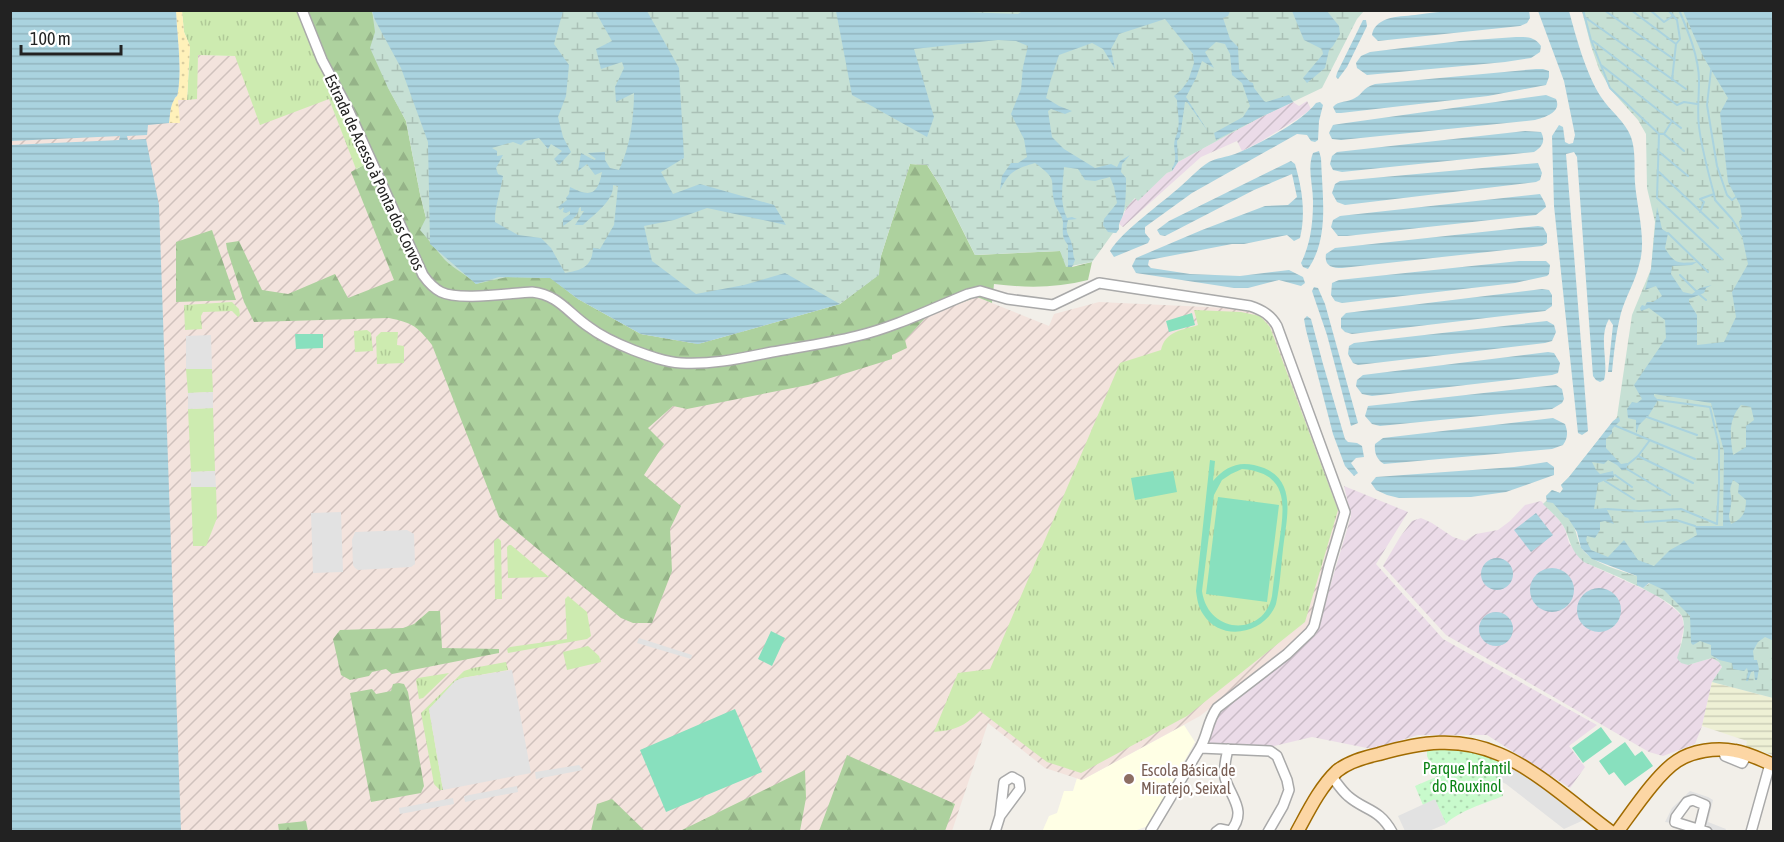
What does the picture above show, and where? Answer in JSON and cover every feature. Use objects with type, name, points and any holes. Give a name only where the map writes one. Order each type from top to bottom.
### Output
[{"type":"main road","points":[[1297,831],[1332,777],[1344,766],[1404,747],[1435,742],[1471,744],[1499,754],[1524,768],[1611,831]]},
{"type":"main road","points":[[1617,831],[1666,771],[1677,761],[1691,754],[1702,751],[1735,751],[1772,764]]},
{"type":"street","name":"Estrada de Acesso à Ponta dos Corvos","points":[[302,10],[322,60],[347,106],[423,275],[430,284],[447,294],[542,293],[558,301],[589,328],[604,337],[632,350],[668,362],[681,363],[738,358],[857,336],[980,291],[1006,299],[1053,305],[1099,283],[1250,306],[1269,315],[1277,326],[1345,512],[1314,626],[1287,654],[1217,708],[1210,718],[1204,741],[1152,831]]},
{"type":"street","points":[[1200,748],[1270,751],[1277,756],[1289,790],[1283,806],[1268,831]]},
{"type":"street","points":[[1216,831],[1220,829],[1230,831],[1238,819],[1239,812],[1225,777],[1224,766],[1228,749]]},
{"type":"street","points":[[1751,831],[1772,764]]},
{"type":"street","points":[[1332,777],[1347,795],[1376,811],[1392,831]]},
{"type":"street","points":[[995,831],[1000,816]]},
{"type":"shaded area","points":[[198,55],[235,56],[329,98],[412,313],[928,315],[977,297],[1049,326],[1054,314],[1099,302],[1258,311],[1274,325],[1341,509],[1310,626],[1293,643],[1200,716],[1082,780],[1045,768],[988,723],[952,831],[11,832],[11,128],[196,99]]},
{"type":"shaded area","points":[[1307,101],[1311,109],[1260,142],[1242,151],[1237,141],[1201,157],[1123,227],[1119,224],[1128,205],[1136,198],[1138,200],[1172,171],[1178,162],[1263,116],[1293,102],[1299,106]]},
{"type":"shaded area","points":[[211,335],[212,369],[186,369],[186,336]]},
{"type":"shaded area","points":[[213,392],[213,408],[188,409],[188,393]]},
{"type":"shaded area","points":[[215,471],[216,487],[191,487],[191,472]]},
{"type":"shaded area","points":[[1344,486],[1408,512],[1376,564],[1443,639],[1597,725],[1569,746],[1585,767],[1570,788],[1487,735],[1418,735],[1372,749],[1312,737],[1274,746],[1206,746],[1216,712],[1316,634],[1351,516]]},
{"type":"shaded area","points":[[1541,501],[1560,521],[1569,543],[1584,562],[1656,595],[1682,616],[1684,627],[1678,657],[1688,665],[1712,658],[1719,662],[1722,667],[1712,682],[1702,726],[1695,744],[1663,756],[1649,752],[1446,635],[1383,566],[1412,521],[1421,518],[1453,537],[1465,541],[1476,534],[1498,530],[1525,505]]},
{"type":"shaded area","points":[[341,512],[343,572],[313,573],[311,513]]},
{"type":"shaded area","points":[[407,530],[414,534],[415,564],[411,567],[358,570],[355,568],[352,540],[355,532]]},
{"type":"shaded area","points":[[639,638],[692,655],[691,659],[637,643]]},
{"type":"shaded area","points":[[512,670],[531,773],[443,790],[429,709],[455,681]]},
{"type":"shaded area","points":[[1712,682],[1773,698],[1773,755],[1746,746],[1747,741],[1702,726]]},
{"type":"shaded area","name":"Escola Básica de Miratejo, Seixal","points":[[1184,725],[1195,742],[1148,826],[1134,831],[1042,832],[1049,816],[1057,813],[1064,791],[1073,791],[1077,778],[1082,780]]},
{"type":"shaded area","points":[[1502,757],[1523,770],[1586,819],[1564,829],[1500,781]]},
{"type":"shaded area","points":[[579,765],[583,770],[536,779],[535,772]]},
{"type":"shaded area","points":[[517,786],[518,792],[465,802],[464,796]]},
{"type":"shaded area","points":[[1690,791],[1713,800],[1708,822],[1726,829],[1725,831],[1702,828],[1707,803],[1691,797],[1671,822],[1699,831],[1689,831],[1665,822],[1672,808]]},
{"type":"shaded area","points":[[453,798],[454,804],[400,814],[399,808]]},
{"type":"shaded area","points":[[1435,799],[1446,824],[1429,831],[1405,831],[1398,816]]},
{"type":"green space","points":[[372,10],[388,87],[406,121],[426,218],[509,276],[551,278],[578,299],[641,334],[698,344],[840,304],[878,275],[881,256],[910,164],[927,165],[941,187],[975,255],[1060,251],[1072,267],[1092,262],[1088,280],[1065,285],[994,284],[992,303],[977,297],[928,315],[905,340],[907,348],[892,355],[892,359],[808,385],[687,409],[673,406],[648,428],[664,444],[644,475],[681,506],[670,529],[672,571],[652,623],[633,623],[621,618],[499,517],[432,345],[418,329],[389,318],[254,322],[244,302],[226,243],[239,241],[262,290],[288,294],[335,274],[348,298],[394,280],[351,172],[366,164],[301,11]]},
{"type":"green space","points":[[372,10],[1364,11],[1357,19],[1322,88],[1263,116],[1178,162],[1172,171],[1167,173],[1138,201],[1135,198],[1132,201],[1122,216],[1119,229],[1113,233],[1092,262],[1066,267],[1060,251],[975,255],[941,187],[927,165],[910,164],[881,256],[879,275],[840,304],[698,344],[641,334],[578,299],[551,278],[507,277],[476,284],[445,260],[420,230],[426,218],[406,121],[370,48],[375,32]]},
{"type":"green space","points":[[182,11],[301,11],[366,164],[356,169],[329,99],[260,125],[235,56],[198,55],[197,99],[187,100],[190,46],[184,32]]},
{"type":"green space","points":[[1582,11],[1773,11],[1774,331],[1759,370],[1757,384],[1757,400],[1762,416],[1774,438],[1773,534],[1766,568],[1761,577],[1749,586],[1726,590],[1702,580],[1632,568],[1595,555],[1590,552],[1584,541],[1586,534],[1592,535],[1597,531],[1598,521],[1592,518],[1574,527],[1581,547],[1587,554],[1607,566],[1637,576],[1637,585],[1643,588],[1654,580],[1667,583],[1671,580],[1684,582],[1699,594],[1723,604],[1736,596],[1750,594],[1764,586],[1768,600],[1766,604],[1746,620],[1742,635],[1732,652],[1719,653],[1715,658],[1719,660],[1722,657],[1731,657],[1743,640],[1750,620],[1761,614],[1771,603],[1773,596],[1773,698],[1712,682],[1722,667],[1712,658],[1688,665],[1681,663],[1677,658],[1684,626],[1682,616],[1676,609],[1652,593],[1584,562],[1574,550],[1563,525],[1543,504],[1547,500],[1546,496],[1552,490],[1560,493],[1563,489],[1561,485],[1617,417],[1632,315],[1651,269],[1655,222],[1647,188],[1646,134],[1638,120],[1611,90],[1599,69]]},
{"type":"green space","points":[[212,230],[236,300],[176,302],[176,242]]},
{"type":"green space","points":[[232,302],[239,309],[238,317],[232,311],[203,312],[202,329],[185,330],[184,305]]},
{"type":"green space","points":[[1194,310],[1241,312],[1260,316],[1270,327],[1338,510],[1305,622],[1187,716],[1081,773],[1047,762],[980,711],[959,727],[934,732],[958,673],[990,669],[1120,363],[1161,350],[1166,339],[1171,335],[1198,325]]},
{"type":"green space","points":[[1192,313],[1195,325],[1169,332],[1166,321]]},
{"type":"green space","points":[[367,330],[371,333],[373,351],[355,352],[354,331]]},
{"type":"green space","points":[[381,332],[398,332],[397,345],[404,346],[404,363],[377,364],[376,337]]},
{"type":"green space","points":[[295,334],[323,334],[323,348],[296,349]]},
{"type":"green space","points":[[186,369],[212,369],[213,392],[188,393]]},
{"type":"green space","points":[[213,408],[215,471],[191,472],[188,409]]},
{"type":"green space","points":[[1210,460],[1215,461],[1213,481],[1226,469],[1236,465],[1248,464],[1268,470],[1278,478],[1287,498],[1276,604],[1270,614],[1253,628],[1231,631],[1220,629],[1203,614],[1196,591]],"holes":[[[1242,469],[1269,477],[1277,485],[1281,494],[1281,531],[1272,596],[1267,609],[1259,619],[1248,624],[1236,625],[1225,623],[1214,616],[1206,606],[1202,591],[1214,495],[1222,480],[1231,474]]]},
{"type":"green space","points":[[1173,471],[1177,492],[1135,500],[1131,478]]},
{"type":"green space","points":[[191,487],[216,487],[217,518],[206,546],[193,546]]},
{"type":"green space","points":[[1218,497],[1279,505],[1267,602],[1206,594]]},
{"type":"green space","points":[[498,538],[501,541],[502,599],[495,599],[494,541]]},
{"type":"green space","points":[[509,545],[549,577],[508,578],[507,547]]},
{"type":"green space","points":[[1773,566],[1773,596],[1769,581]]},
{"type":"green space","points":[[568,596],[587,612],[591,636],[587,639],[508,653],[507,649],[510,647],[567,639],[565,599]]},
{"type":"green space","points":[[429,611],[440,611],[442,648],[499,649],[499,653],[392,674],[386,669],[350,680],[341,675],[333,639],[340,630],[403,628],[414,624]]},
{"type":"green space","points":[[771,631],[785,638],[772,666],[758,659]]},
{"type":"green space","points":[[588,646],[599,656],[601,662],[567,670],[563,652]]},
{"type":"green space","points":[[506,662],[508,670],[462,678],[429,709],[443,790],[440,790],[434,784],[421,713],[464,671]]},
{"type":"green space","points":[[449,673],[423,698],[419,699],[416,680],[418,678]]},
{"type":"green space","points":[[393,684],[404,684],[408,692],[424,786],[421,793],[371,802],[350,693],[372,689],[376,694],[391,691]]},
{"type":"green space","points":[[735,709],[762,772],[666,812],[640,750]]},
{"type":"green space","points":[[1601,727],[1612,742],[1583,763],[1572,748]]},
{"type":"green space","points":[[1625,742],[1635,756],[1642,751],[1653,766],[1625,786],[1614,772],[1609,775],[1599,761]]},
{"type":"green space","name":"Parque Infantil do Rouxinol","points":[[1470,745],[1502,757],[1500,781],[1503,796],[1465,811],[1446,824],[1435,800],[1423,805],[1415,786],[1436,777],[1427,756],[1427,749]]},
{"type":"green space","points":[[847,755],[955,804],[945,831],[819,831]]},
{"type":"green space","points":[[805,770],[806,798],[800,831],[680,831]]},
{"type":"green space","points":[[612,799],[645,831],[591,831],[597,804]]},
{"type":"green space","points":[[306,821],[308,831],[279,831],[278,824]]},
{"type":"sand","points":[[176,11],[182,11],[184,32],[190,46],[187,100],[178,100],[180,123],[169,123],[179,82]]},
{"type":"water","points":[[11,10],[176,11],[179,82],[169,123],[148,125],[147,135],[127,136],[128,140],[146,139],[159,205],[181,831],[11,831],[11,145],[119,140],[120,136],[11,141]]},
{"type":"water","points":[[960,10],[1018,14],[1024,10],[1230,11],[1228,16],[1223,18],[1230,39],[1238,47],[1239,69],[1253,83],[1264,101],[1289,95],[1293,102],[1216,140],[1214,133],[1243,117],[1250,106],[1242,83],[1232,75],[1230,54],[1225,44],[1216,42],[1205,52],[1214,68],[1202,61],[1186,97],[1209,133],[1185,102],[1180,137],[1177,141],[1178,162],[1172,171],[1175,161],[1174,143],[1179,122],[1177,100],[1174,96],[1188,81],[1194,63],[1193,54],[1165,19],[1119,34],[1111,49],[1115,69],[1103,49],[1092,43],[1059,55],[1046,98],[1072,111],[1065,114],[1051,109],[1048,111],[1052,137],[1064,149],[1095,168],[1111,164],[1117,167],[1120,161],[1130,155],[1122,164],[1121,172],[1126,178],[1125,201],[1123,215],[1116,233],[1108,232],[1103,225],[1104,219],[1117,203],[1110,177],[1095,181],[1085,180],[1078,169],[1064,167],[1063,206],[1067,218],[1077,219],[1068,220],[1067,225],[1075,260],[1072,267],[1068,267],[1068,245],[1063,237],[1062,219],[1055,204],[1052,182],[1048,174],[1035,163],[1028,165],[1010,175],[1000,190],[1002,176],[1011,163],[1018,163],[1027,157],[1024,139],[1011,114],[1021,89],[1028,46],[1016,41],[998,40],[914,49],[934,117],[927,137],[852,95],[836,11]]},
{"type":"water","points":[[1529,10],[1530,18],[1527,23],[1520,26],[1378,41],[1372,35],[1379,23],[1397,17],[1458,11]]},
{"type":"water","points":[[372,11],[563,11],[554,44],[569,65],[566,96],[558,117],[563,137],[571,152],[559,165],[554,159],[562,151],[551,144],[548,149],[539,138],[525,141],[521,145],[513,142],[492,148],[497,151],[497,156],[503,155],[496,168],[498,174],[503,176],[495,222],[518,235],[541,238],[551,248],[565,273],[585,266],[591,260],[593,248],[600,249],[614,225],[618,186],[613,185],[607,202],[583,225],[575,225],[584,211],[581,211],[581,207],[575,216],[563,226],[563,219],[570,214],[570,211],[563,212],[564,207],[560,210],[558,207],[567,200],[570,187],[583,192],[592,192],[598,185],[602,172],[595,175],[587,164],[578,171],[581,153],[594,160],[596,159],[588,153],[605,152],[605,160],[610,168],[619,170],[629,142],[632,122],[634,93],[616,102],[615,87],[624,68],[622,62],[601,69],[596,49],[612,41],[595,11],[647,11],[679,68],[684,158],[661,172],[673,194],[700,184],[774,205],[786,225],[707,208],[674,220],[644,226],[652,261],[696,294],[744,285],[785,273],[840,304],[698,344],[641,334],[578,299],[550,278],[499,277],[476,284],[430,244],[428,142],[401,68]]},
{"type":"water","points":[[1292,11],[1327,11],[1339,26],[1340,34],[1329,50],[1325,68],[1307,83],[1303,78],[1323,54],[1322,49],[1304,40]]},
{"type":"water","points":[[1538,11],[1569,11],[1591,78],[1601,97],[1621,121],[1633,142],[1635,183],[1642,235],[1641,255],[1621,313],[1612,372],[1608,372],[1613,325],[1609,319],[1606,326],[1604,334],[1605,373],[1604,380],[1600,382],[1593,376],[1577,157],[1574,152],[1566,154],[1588,431],[1582,435],[1578,433],[1554,206],[1552,136],[1559,125],[1563,127],[1565,142],[1573,143],[1575,135],[1564,81]]},
{"type":"water","points":[[1683,11],[1773,11],[1774,641],[1765,637],[1758,642],[1753,651],[1754,660],[1757,660],[1759,669],[1757,680],[1755,680],[1754,671],[1751,672],[1748,681],[1746,681],[1747,668],[1744,671],[1733,669],[1732,663],[1719,660],[1711,655],[1711,645],[1700,641],[1693,645],[1691,643],[1690,616],[1664,590],[1649,583],[1643,588],[1637,585],[1637,576],[1592,559],[1581,548],[1577,532],[1568,518],[1553,503],[1547,502],[1546,496],[1552,490],[1560,493],[1563,489],[1561,485],[1613,421],[1619,417],[1620,421],[1606,439],[1606,448],[1621,464],[1627,463],[1627,469],[1622,470],[1608,460],[1604,464],[1592,462],[1600,474],[1613,471],[1614,477],[1598,483],[1594,509],[1606,508],[1614,524],[1600,522],[1600,530],[1595,538],[1587,536],[1586,540],[1591,550],[1608,557],[1624,540],[1638,560],[1654,566],[1670,550],[1697,535],[1695,526],[1723,526],[1724,451],[1711,403],[1654,394],[1658,400],[1649,415],[1639,425],[1636,434],[1636,420],[1628,418],[1627,409],[1632,402],[1637,403],[1642,399],[1634,385],[1666,338],[1665,320],[1649,308],[1641,311],[1640,308],[1647,302],[1653,302],[1662,296],[1656,286],[1645,290],[1651,269],[1657,207],[1662,229],[1668,233],[1665,248],[1668,254],[1678,262],[1697,262],[1692,265],[1672,266],[1671,274],[1683,292],[1692,294],[1700,288],[1712,285],[1706,288],[1704,293],[1689,299],[1697,315],[1697,345],[1724,342],[1736,317],[1732,292],[1748,264],[1739,222],[1742,217],[1740,205],[1728,182],[1720,113],[1728,98],[1704,58]],"holes":[[[1741,405],[1751,407],[1754,420],[1746,426],[1746,447],[1733,455],[1731,428],[1734,416]],[[1733,480],[1739,484],[1738,493],[1746,500],[1746,505],[1743,515],[1731,524],[1730,488]]]},
{"type":"water","points":[[1363,20],[1366,20],[1367,26],[1347,67],[1338,79],[1337,73]]},
{"type":"water","points":[[1516,37],[1536,40],[1541,46],[1540,52],[1531,58],[1505,62],[1367,75],[1357,68],[1356,63],[1361,56],[1370,52]]},
{"type":"water","points":[[1536,69],[1549,71],[1546,85],[1488,96],[1341,113],[1336,113],[1333,107],[1338,103],[1355,98],[1375,84]]},
{"type":"water","points":[[1546,95],[1556,99],[1557,107],[1552,113],[1535,120],[1341,140],[1332,139],[1329,133],[1333,125]]},
{"type":"water","points":[[1320,102],[1323,105],[1318,140],[1311,141],[1307,135],[1297,134],[1192,193],[1145,227],[1145,233],[1150,239],[1148,243],[1114,257],[1110,251],[1116,243],[1205,164],[1235,154],[1267,139],[1301,118],[1316,103]]},
{"type":"water","points":[[1525,131],[1541,132],[1542,144],[1534,152],[1342,172],[1333,170],[1330,164],[1332,156],[1337,152]]},
{"type":"water","points":[[1319,151],[1323,201],[1322,230],[1315,257],[1308,269],[1301,263],[1312,225],[1311,159],[1313,153]]},
{"type":"water","points":[[1291,161],[1295,164],[1300,182],[1303,219],[1300,238],[1294,241],[1287,235],[1244,244],[1232,244],[1149,260],[1148,265],[1151,268],[1190,274],[1240,276],[1289,270],[1303,277],[1305,283],[1301,286],[1279,280],[1248,288],[1234,288],[1136,273],[1132,266],[1136,258],[1265,206],[1288,205],[1297,197],[1292,174],[1254,190],[1165,236],[1160,235],[1157,230],[1169,221]]},
{"type":"water","points":[[1538,163],[1542,173],[1540,180],[1536,182],[1345,205],[1337,202],[1332,193],[1335,184],[1340,181]]},
{"type":"water","points":[[1540,194],[1546,207],[1536,215],[1347,236],[1338,236],[1331,227],[1333,220],[1340,216]]},
{"type":"water","points":[[1543,227],[1547,234],[1547,243],[1542,246],[1342,268],[1335,268],[1326,261],[1326,254],[1335,248]]},
{"type":"water","points":[[1519,261],[1546,261],[1550,265],[1549,274],[1515,283],[1342,303],[1335,301],[1331,295],[1332,283],[1339,280]]},
{"type":"water","points":[[1314,287],[1318,288],[1325,304],[1358,423],[1351,426],[1327,335],[1312,291]]},
{"type":"water","points":[[1549,290],[1552,295],[1552,306],[1545,311],[1352,334],[1341,328],[1341,318],[1346,313]]},
{"type":"water","points":[[1307,316],[1311,319],[1345,439],[1362,446],[1364,457],[1356,458],[1351,463],[1358,473],[1354,476],[1345,466],[1333,434],[1306,330],[1304,319]]},
{"type":"water","points":[[1547,321],[1554,325],[1556,332],[1552,341],[1545,343],[1358,365],[1353,363],[1348,354],[1349,346],[1354,343]]},
{"type":"water","points":[[1554,353],[1560,363],[1558,373],[1552,375],[1372,396],[1362,394],[1356,386],[1357,380],[1363,375]]},
{"type":"water","points":[[1556,385],[1562,389],[1564,399],[1552,409],[1380,426],[1372,424],[1365,416],[1368,406]]},
{"type":"water","points":[[1553,418],[1565,424],[1567,435],[1563,445],[1552,449],[1384,464],[1378,458],[1375,450],[1375,444],[1383,438]]},
{"type":"water","points":[[1547,462],[1554,467],[1554,475],[1506,492],[1471,497],[1399,498],[1376,490],[1371,483],[1376,477],[1514,467]]},
{"type":"water","points":[[1536,513],[1553,535],[1531,552],[1514,530]]},
{"type":"water","points":[[1497,558],[1508,563],[1513,574],[1508,585],[1497,590],[1486,585],[1481,574],[1486,563]]},
{"type":"water","points":[[1552,568],[1567,575],[1574,590],[1567,605],[1552,612],[1537,605],[1530,590],[1537,575]]},
{"type":"water","points":[[1599,588],[1614,595],[1621,610],[1614,625],[1599,632],[1584,625],[1577,610],[1584,595]]},
{"type":"water","points":[[1496,612],[1508,617],[1513,629],[1508,641],[1496,646],[1484,641],[1479,629],[1484,617]]},
{"type":"waterway","points":[[1583,10],[1591,40],[1610,88],[1659,134],[1657,198],[1722,259]]},
{"type":"waterway","points":[[1604,10],[1675,60]]},
{"type":"waterway","points":[[1631,10],[1676,44]]},
{"type":"waterway","points":[[1650,10],[1664,22],[1673,16]]},
{"type":"waterway","points":[[1668,10],[1677,20],[1680,39],[1676,44],[1672,80]]},
{"type":"waterway","points":[[1679,10],[1697,63],[1699,127],[1715,200],[1732,219],[1742,235]]},
{"type":"waterway","points":[[1586,18],[1686,89]]},
{"type":"waterway","points":[[1593,41],[1677,105],[1684,102],[1697,104]]},
{"type":"waterway","points":[[1601,65],[1681,128]]},
{"type":"waterway","points":[[1711,70],[1707,105],[1717,166],[1727,195],[1732,200],[1736,197]]},
{"type":"waterway","points":[[1664,134],[1672,121]]},
{"type":"waterway","points":[[1660,134],[1664,134],[1684,151]]},
{"type":"waterway","points":[[1658,151],[1688,176]]},
{"type":"waterway","points":[[1659,172],[1718,228]]},
{"type":"waterway","points":[[1700,212],[1704,202],[1700,199],[1714,194]]},
{"type":"waterway","points":[[1668,233],[1708,272]]},
{"type":"waterway","points":[[1680,275],[1696,291]]},
{"type":"waterway","points":[[1700,295],[1706,300]]},
{"type":"waterway","points":[[1607,509],[1639,511],[1681,509],[1717,524],[1719,446],[1710,407],[1658,400]]},
{"type":"waterway","points":[[1647,417],[1697,435]]},
{"type":"waterway","points":[[1616,426],[1695,459]]},
{"type":"waterway","points":[[1627,465],[1638,456],[1650,440]]},
{"type":"waterway","points":[[1638,456],[1693,483]]},
{"type":"waterway","points":[[1627,469],[1670,495]]},
{"type":"waterway","points":[[1615,475],[1632,487]]},
{"type":"waterway","points":[[1605,481],[1634,499]]},
{"type":"waterway","points":[[1645,522],[1676,520],[1695,526]]},
{"type":"place","name":"Escola Básica de Miratejo, Seixal","points":[[1129,779]]}]
